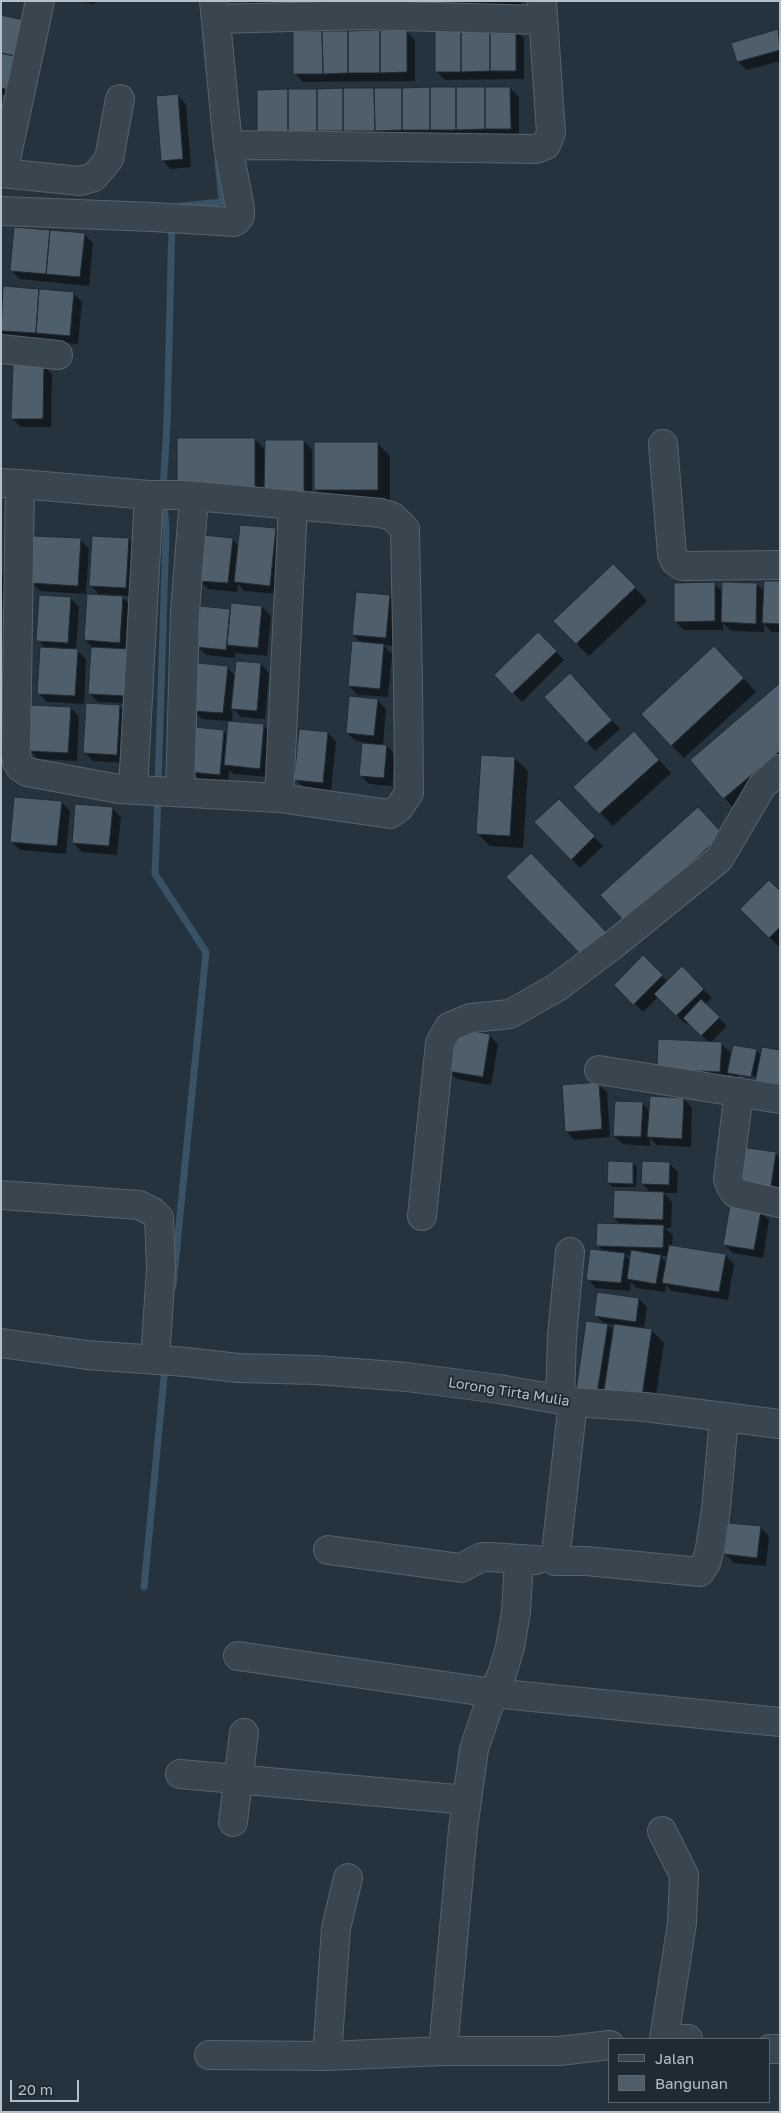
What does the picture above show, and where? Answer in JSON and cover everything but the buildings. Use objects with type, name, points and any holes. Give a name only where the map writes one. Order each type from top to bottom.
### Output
[{"type":"street","points":[[40,1],[2,173],[80,180],[94,177],[109,159],[120,98]]},
{"type":"street","points":[[1,211],[234,222],[240,216],[228,146],[215,10],[364,15],[543,10],[551,133],[546,144],[536,149],[260,144],[228,146]]},
{"type":"street","points":[[1,349],[58,355]]},
{"type":"street","points":[[663,444],[672,554],[675,561],[682,566],[780,565]]},
{"type":"street","points":[[11,484],[151,494],[381,513],[393,517],[404,529],[409,793],[399,808],[390,814],[279,798],[120,789],[27,772],[20,767],[17,762],[11,484]]},
{"type":"street","points":[[139,790],[151,494]]},
{"type":"street","points":[[177,792],[189,496]]},
{"type":"street","points":[[279,798],[292,505]]},
{"type":"street","points":[[422,1216],[440,1042],[449,1027],[471,1018],[510,1014],[556,988],[613,945],[719,859],[762,786],[780,769]]},
{"type":"street","points":[[599,1070],[780,1099]]},
{"type":"street","points":[[739,1092],[728,1179],[735,1193],[780,1203]]},
{"type":"street","points":[[1,1195],[139,1205],[153,1212],[159,1218],[167,1361]]},
{"type":"street","points":[[555,1560],[566,1401],[562,1336],[570,1252]]},
{"type":"street","name":"Lorong Tirta Mulia","points":[[1,1343],[86,1355],[238,1368],[316,1370],[407,1378],[499,1389],[566,1401],[645,1407],[780,1424]]},
{"type":"street","points":[[328,1550],[461,1568],[482,1557],[586,1561],[700,1572],[706,1564],[710,1548],[716,1509],[724,1418]]},
{"type":"street","points":[[443,2052],[467,1800],[474,1749],[510,1647],[516,1612],[519,1559]]},
{"type":"street","points":[[238,1656],[493,1693],[780,1722]]},
{"type":"street","points":[[233,1822],[244,1733]]},
{"type":"street","points":[[180,1774],[467,1800]]},
{"type":"street","points":[[662,1831],[684,1875],[682,1924],[664,2038]]},
{"type":"street","points":[[327,2056],[336,1928],[348,1878]]},
{"type":"street","points":[[210,2055],[327,2056],[559,2051],[608,2045]]},
{"type":"waterway","points":[[181,206],[222,202],[218,161]]},
{"type":"waterway","points":[[163,489],[167,426],[172,222]]},
{"type":"waterway","points":[[158,786],[166,531],[164,500]]},
{"type":"waterway","points":[[158,797],[155,874],[206,952],[173,1286]]},
{"type":"waterway","points":[[144,1587],[165,1367]]}]
